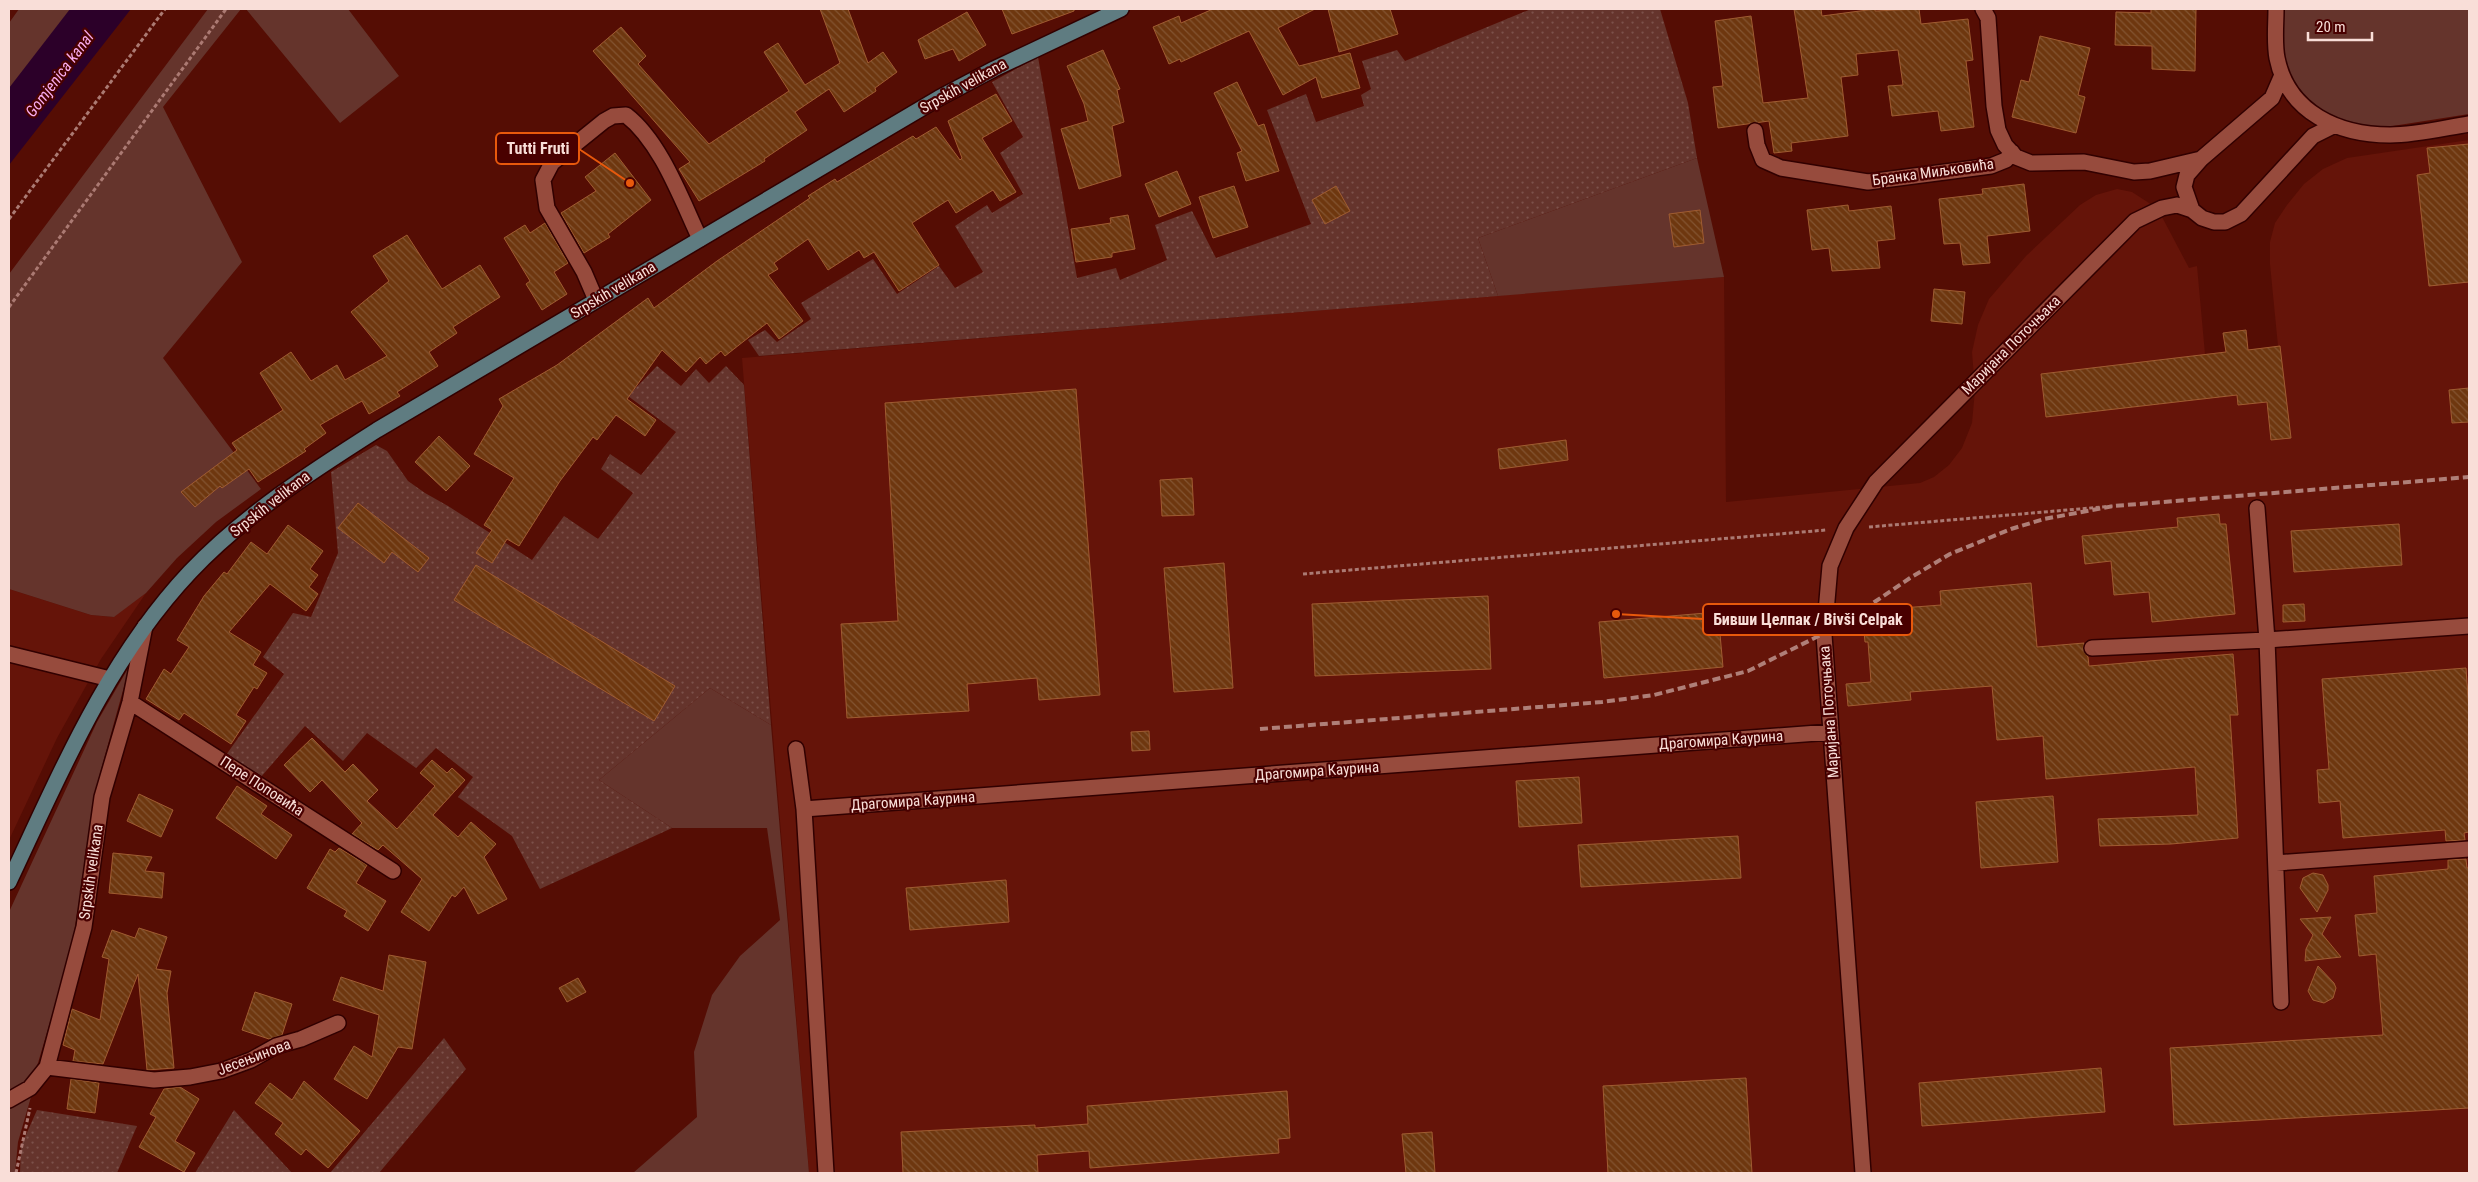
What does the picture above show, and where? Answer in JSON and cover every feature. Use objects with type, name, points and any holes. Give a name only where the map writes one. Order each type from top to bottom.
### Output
[{"type":"main road","name":"Srpskih velikana","points":[[9,882],[67,758],[110,679],[145,626],[190,572],[226,538],[275,497],[377,430],[970,82],[1060,36],[1121,9]]},
{"type":"street","points":[[1983,9],[1988,18],[1994,106],[1998,130],[2005,145],[2012,152],[2031,163],[2084,162],[2134,172],[2150,171],[2201,159]]},
{"type":"street","points":[[2276,9],[2277,58],[2282,75],[2302,106],[2316,117],[2333,126],[2354,132],[2391,135],[2469,124]]},
{"type":"street","points":[[2282,75],[2272,98],[2201,159],[2187,176],[2184,187],[2192,210],[2202,218],[2214,222],[2225,222],[2241,214],[2313,136],[2333,126]]},
{"type":"street","points":[[596,300],[584,272],[547,208],[543,180],[552,163],[604,121],[613,116],[626,115],[638,124],[665,166],[700,239]]},
{"type":"street","name":"Бранка Миљковића","points":[[1756,131],[1757,145],[1763,160],[1782,168],[1868,182],[1991,166],[2006,160],[2012,152]]},
{"type":"street","name":"Маријана Поточњака","points":[[1863,1173],[1824,635],[1830,566],[1846,528],[1876,482],[2135,221],[2162,208],[2177,206],[2192,210]]},
{"type":"street","points":[[2257,508],[2267,640],[2281,1002]]},
{"type":"street","name":"Srpskih velikana","points":[[43,1073],[84,927],[102,797],[130,702],[145,626]]},
{"type":"street","points":[[2092,648],[2267,640],[2469,626]]},
{"type":"street","points":[[9,654],[110,679]]},
{"type":"street","name":"Пере Поповића","points":[[130,702],[393,871]]},
{"type":"street","name":"Драгомира Каурина","points":[[804,809],[1831,732]]},
{"type":"street","points":[[796,749],[804,809],[826,1173]]},
{"type":"street","points":[[2276,863],[2469,850]]},
{"type":"street","name":"Јесењинова","points":[[43,1073],[154,1080],[221,1072],[251,1060],[276,1046],[301,1039],[338,1023]]},
{"type":"street","points":[[9,1100],[30,1088],[43,1073]]},
{"type":"path","points":[[9,219],[165,9]]},
{"type":"path","points":[[9,307],[226,9]]},
{"type":"path","points":[[1303,574],[2114,506]]},
{"type":"path","points":[[16,1173],[33,1096],[43,1073]]},
{"type":"shaded area","points":[[19,9],[82,9],[9,114],[9,23]]},
{"type":"shaded area","points":[[208,9],[241,9],[163,107],[242,262],[163,358],[261,489],[216,522],[177,558],[146,593],[114,617],[91,615],[9,589],[9,274]]},
{"type":"shaded area","points":[[246,9],[348,9],[399,76],[340,123]]},
{"type":"shaded area","points":[[1531,9],[1660,9],[1688,103],[1697,158],[1478,238],[1498,296],[759,356],[748,340],[765,330],[777,342],[811,319],[801,303],[873,259],[897,294],[939,266],[955,288],[983,272],[955,226],[987,205],[992,213],[1023,194],[1000,153],[1023,137],[992,82],[1038,57],[1077,278],[1116,268],[1120,280],[1167,260],[1155,225],[1192,211],[1216,258],[1311,224],[1267,110],[1306,94],[1316,122],[1364,106],[1361,95],[1371,89],[1362,61],[1397,50],[1405,61]]},
{"type":"shaded area","points":[[2284,9],[2469,9],[2469,114],[2380,128],[2355,128],[2307,106],[2288,78],[2282,55]]},
{"type":"shaded area","points":[[2469,140],[2469,1173],[809,1173],[742,358],[1724,277],[1726,502],[1920,483],[1934,477],[1949,465],[1962,448],[1972,423],[1975,390],[1972,352],[1978,325],[1989,299],[2026,256],[2080,205],[2096,195],[2117,189],[2132,192],[2149,203],[2161,215],[2189,268],[2197,266],[2205,354],[2278,346],[2270,264],[2270,242],[2275,223],[2304,184],[2323,169],[2347,158]]},
{"type":"shaded area","points":[[1697,158],[1724,277],[1498,296],[1478,238]]},
{"type":"shaded area","points":[[657,366],[681,386],[696,369],[709,383],[726,366],[744,385],[771,725],[710,688],[599,780],[672,828],[540,889],[512,836],[458,797],[473,777],[436,748],[416,768],[367,733],[343,761],[305,726],[254,785],[221,762],[284,674],[263,657],[293,613],[311,617],[338,553],[331,472],[376,445],[387,451],[408,481],[532,560],[564,516],[598,539],[633,493],[601,469],[610,454],[641,475],[676,432],[628,396]]},
{"type":"shaded area","points":[[9,589],[91,615],[113,617],[146,593],[101,659],[57,738],[9,840]]},
{"type":"shaded area","points":[[130,665],[99,777],[74,933],[58,995],[32,1077],[9,1094],[9,912],[97,722]]},
{"type":"shaded area","points":[[710,688],[771,725],[809,1173],[633,1173],[697,1117],[694,1052],[712,995],[740,956],[780,920],[767,828],[672,828],[599,780]]},
{"type":"shaded area","points":[[444,1038],[466,1069],[379,1173],[330,1173]]},
{"type":"shaded area","points":[[33,1090],[18,1142],[15,1173],[9,1173],[9,1106]]},
{"type":"shaded area","points":[[37,1110],[137,1126],[117,1173],[20,1173],[21,1146]]},
{"type":"shaded area","points":[[234,1110],[292,1173],[195,1173]]},
{"type":"water","name":"Gomjenica kanal","points":[[70,9],[131,9],[9,165],[9,88]]},
{"type":"building","points":[[820,9],[848,9],[868,63],[883,52],[897,72],[875,88],[876,91],[844,112],[829,89],[795,112],[807,130],[764,159],[765,161],[699,201],[679,169],[690,162],[593,51],[621,27],[646,56],[638,64],[709,144],[789,91],[764,52],[778,43],[805,85],[840,63]]},
{"type":"building","points":[[1002,9],[1074,9],[1074,11],[1012,34]]},
{"type":"building","points":[[1213,9],[1315,9],[1278,28],[1299,66],[1350,53],[1360,88],[1322,98],[1316,77],[1283,95],[1249,31],[1181,62],[1180,59],[1169,64],[1153,27],[1179,16],[1181,23]]},
{"type":"building","points":[[1328,9],[1390,9],[1398,34],[1339,52]]},
{"type":"building","points":[[1794,9],[1821,9],[1822,16],[1875,9],[1875,11],[1919,9],[1921,24],[1968,19],[1973,60],[1966,61],[1974,127],[1941,131],[1938,111],[1892,116],[1888,86],[1903,85],[1898,50],[1856,54],[1858,75],[1841,77],[1848,136],[1791,143],[1792,151],[1774,153],[1769,121],[1718,128],[1713,87],[1723,86],[1715,21],[1751,16],[1763,103],[1808,98]]},
{"type":"building","points":[[2151,9],[2196,9],[2195,71],[2152,69],[2152,46],[2115,45],[2116,12],[2151,13]]},
{"type":"building","points":[[967,12],[986,45],[959,61],[953,49],[925,59],[918,40]]},
{"type":"building","points":[[2040,36],[2090,48],[2078,95],[2085,97],[2076,133],[2012,117],[2021,80],[2029,82]]},
{"type":"building","points":[[1103,50],[1120,89],[1117,90],[1124,122],[1112,126],[1121,176],[1079,189],[1061,129],[1088,121],[1084,104],[1067,66]]},
{"type":"building","points":[[1237,82],[1258,126],[1264,124],[1279,171],[1246,181],[1237,153],[1242,151],[1214,93]]},
{"type":"building","points":[[996,94],[1012,121],[982,138],[1016,192],[1000,201],[993,190],[956,213],[948,200],[912,223],[939,265],[899,291],[874,252],[864,258],[859,250],[828,270],[808,239],[774,263],[778,269],[768,275],[803,321],[779,339],[767,323],[725,356],[721,351],[706,364],[700,357],[686,372],[662,350],[627,399],[656,420],[645,436],[616,415],[597,440],[593,437],[560,481],[519,546],[507,539],[492,563],[476,553],[492,530],[484,525],[514,478],[474,454],[503,406],[499,399],[557,365],[648,298],[654,308],[717,261],[810,198],[808,196],[835,179],[837,182],[913,136],[916,139],[936,127],[960,160],[962,158],[948,121]]},
{"type":"building","points":[[2469,144],[2469,282],[2429,286],[2417,175],[2430,173],[2427,148]]},
{"type":"building","points":[[615,153],[651,200],[608,234],[610,237],[584,253],[561,213],[596,191],[585,177]]},
{"type":"building","points":[[1177,171],[1191,204],[1159,217],[1145,184]]},
{"type":"building","points":[[2024,184],[2030,231],[1987,236],[1990,263],[1963,265],[1960,243],[1944,244],[1939,199],[1983,194],[1982,189]]},
{"type":"building","points":[[1234,186],[1248,227],[1213,238],[1199,197]]},
{"type":"building","points":[[1336,186],[1350,211],[1325,224],[1312,200]]},
{"type":"building","points":[[1848,205],[1849,211],[1891,206],[1895,239],[1877,241],[1880,268],[1832,271],[1829,248],[1812,250],[1807,210]]},
{"type":"building","points":[[1700,210],[1704,243],[1674,247],[1669,214]]},
{"type":"building","points":[[1128,215],[1135,249],[1112,253],[1112,257],[1076,262],[1071,229],[1111,223],[1110,218]]},
{"type":"building","points":[[545,223],[568,263],[554,272],[567,294],[542,310],[526,284],[530,281],[504,238],[525,225],[530,233]]},
{"type":"building","points":[[407,235],[442,289],[480,265],[500,297],[453,327],[457,333],[429,352],[438,366],[397,392],[400,396],[369,414],[362,401],[320,425],[326,433],[304,449],[306,451],[258,482],[249,469],[222,488],[220,486],[195,507],[181,492],[237,450],[232,443],[283,410],[260,373],[291,352],[311,381],[337,365],[345,380],[387,356],[351,312],[389,281],[373,256]]},
{"type":"building","points":[[1934,289],[1965,292],[1962,324],[1931,321]]},
{"type":"building","points":[[2246,330],[2248,350],[2280,346],[2291,438],[2271,440],[2267,402],[2238,405],[2237,395],[2046,417],[2041,374],[2226,352],[2223,333]]},
{"type":"building","points":[[2469,388],[2469,422],[2452,423],[2449,390]]},
{"type":"building","points":[[1076,389],[1100,695],[1039,700],[1037,678],[967,684],[969,711],[847,718],[841,624],[898,621],[885,403]]},
{"type":"building","points":[[439,436],[470,466],[446,491],[415,462]]},
{"type":"building","points":[[1566,440],[1568,460],[1500,469],[1498,449]]},
{"type":"building","points":[[1192,478],[1194,515],[1162,516],[1160,480]]},
{"type":"building","points":[[358,503],[429,558],[418,572],[392,552],[384,563],[338,528]]},
{"type":"building","points":[[2219,514],[2220,524],[2226,524],[2235,614],[2152,622],[2149,592],[2114,595],[2111,561],[2085,564],[2082,536],[2178,527],[2177,518]]},
{"type":"building","points":[[2399,524],[2402,565],[2294,572],[2291,531]]},
{"type":"building","points":[[288,525],[323,551],[310,569],[318,575],[309,587],[318,594],[306,611],[270,584],[229,632],[261,652],[253,665],[267,673],[257,689],[254,687],[236,715],[246,721],[231,744],[184,713],[179,720],[146,699],[164,669],[171,674],[189,647],[177,640],[204,596],[224,572],[227,574],[251,542],[267,554]]},
{"type":"building","points":[[1224,563],[1233,688],[1174,692],[1164,568]]},
{"type":"building","points":[[476,565],[675,686],[654,721],[454,600]]},
{"type":"building","points":[[2031,583],[2037,647],[2084,643],[2083,649],[2088,657],[2089,666],[2233,654],[2238,715],[2230,715],[2238,838],[2171,844],[2100,846],[2098,819],[2198,815],[2195,767],[2046,779],[2043,736],[1997,740],[1992,686],[1910,692],[1911,700],[1848,706],[1846,684],[1871,682],[1868,642],[1865,642],[1862,611],[1941,605],[1940,591]]},
{"type":"building","points":[[1488,596],[1491,669],[1315,676],[1312,604]]},
{"type":"building","points":[[2304,604],[2305,621],[2283,622],[2283,605]]},
{"type":"building","points":[[1718,612],[1723,667],[1604,678],[1599,622]]},
{"type":"building","points":[[2466,668],[2469,711],[2469,832],[2464,833],[2465,840],[2446,841],[2445,830],[2343,838],[2340,801],[2319,803],[2317,770],[2329,769],[2322,679]]},
{"type":"building","points":[[1149,731],[1150,750],[1132,751],[1131,732]]},
{"type":"building","points":[[312,738],[345,772],[353,764],[378,790],[367,801],[397,829],[435,786],[420,773],[432,760],[447,773],[452,768],[465,780],[433,815],[458,837],[471,822],[496,844],[484,857],[507,899],[478,914],[464,887],[455,897],[452,895],[429,931],[401,912],[422,879],[383,845],[378,850],[352,834],[362,823],[322,780],[310,792],[284,765]]},
{"type":"building","points":[[1579,777],[1582,823],[1519,827],[1516,781]]},
{"type":"building","points":[[237,786],[267,806],[261,814],[292,835],[276,859],[216,818]]},
{"type":"building","points":[[139,794],[173,810],[161,837],[127,821]]},
{"type":"building","points":[[2053,796],[2058,862],[1981,868],[1976,802]]},
{"type":"building","points":[[1738,836],[1741,878],[1581,887],[1578,845]]},
{"type":"building","points":[[339,848],[367,865],[356,883],[386,901],[368,931],[344,916],[347,911],[307,888],[330,849],[335,852]]},
{"type":"building","points":[[113,853],[152,857],[145,871],[164,873],[162,898],[109,893]]},
{"type":"building","points":[[2466,859],[2467,868],[2469,868],[2469,1108],[2174,1125],[2170,1048],[2383,1035],[2376,954],[2359,956],[2355,915],[2377,913],[2374,876],[2448,869],[2448,860]]},
{"type":"building","points":[[2313,873],[2323,875],[2328,885],[2328,890],[2317,912],[2300,888],[2303,878]]},
{"type":"building","points":[[1006,880],[1009,922],[910,930],[906,888]]},
{"type":"building","points":[[2331,917],[2322,934],[2341,957],[2305,961],[2306,949],[2313,935],[2300,919]]},
{"type":"building","points":[[139,928],[167,937],[156,969],[171,971],[167,993],[174,1068],[147,1070],[138,974],[103,1064],[73,1061],[75,1050],[63,1045],[72,1009],[100,1020],[109,959],[102,957],[112,930],[135,938]]},
{"type":"building","points":[[389,955],[426,962],[412,1049],[398,1047],[367,1099],[334,1079],[354,1046],[372,1057],[379,1015],[333,1000],[341,977],[383,991]]},
{"type":"building","points":[[2318,966],[2334,983],[2336,988],[2333,998],[2324,1003],[2313,1000],[2308,991]]},
{"type":"building","points":[[578,978],[586,992],[567,1002],[559,988]]},
{"type":"building","points":[[255,992],[292,1004],[282,1035],[269,1039],[242,1030]]},
{"type":"building","points":[[2101,1068],[2105,1112],[1922,1126],[1919,1083]]},
{"type":"building","points":[[1746,1078],[1752,1173],[1608,1173],[1603,1086]]},
{"type":"building","points":[[71,1079],[99,1083],[95,1113],[67,1109]]},
{"type":"building","points":[[304,1081],[360,1131],[328,1168],[306,1149],[301,1155],[275,1134],[283,1123],[255,1103],[270,1083],[292,1100]]},
{"type":"building","points":[[180,1087],[199,1099],[175,1141],[195,1153],[184,1172],[139,1147],[156,1117],[150,1114],[164,1089]]},
{"type":"building","points":[[1287,1091],[1290,1138],[1278,1139],[1279,1153],[1090,1168],[1089,1151],[1037,1155],[1038,1173],[903,1173],[901,1132],[1035,1125],[1035,1128],[1088,1124],[1087,1106]]},
{"type":"building","points":[[1432,1132],[1435,1173],[1406,1173],[1402,1134]]},
{"type":"railway","points":[[1260,729],[1602,702],[1654,695],[1748,671],[1839,626],[1910,578],[1950,554],[2011,529],[2044,519],[2114,506],[2469,477]]},
{"type":"place","name":"Tutti Fruti","points":[[630,183]]},
{"type":"place","name":"Бивши Целпак / Bivši Celpak","points":[[1616,614]]}]
